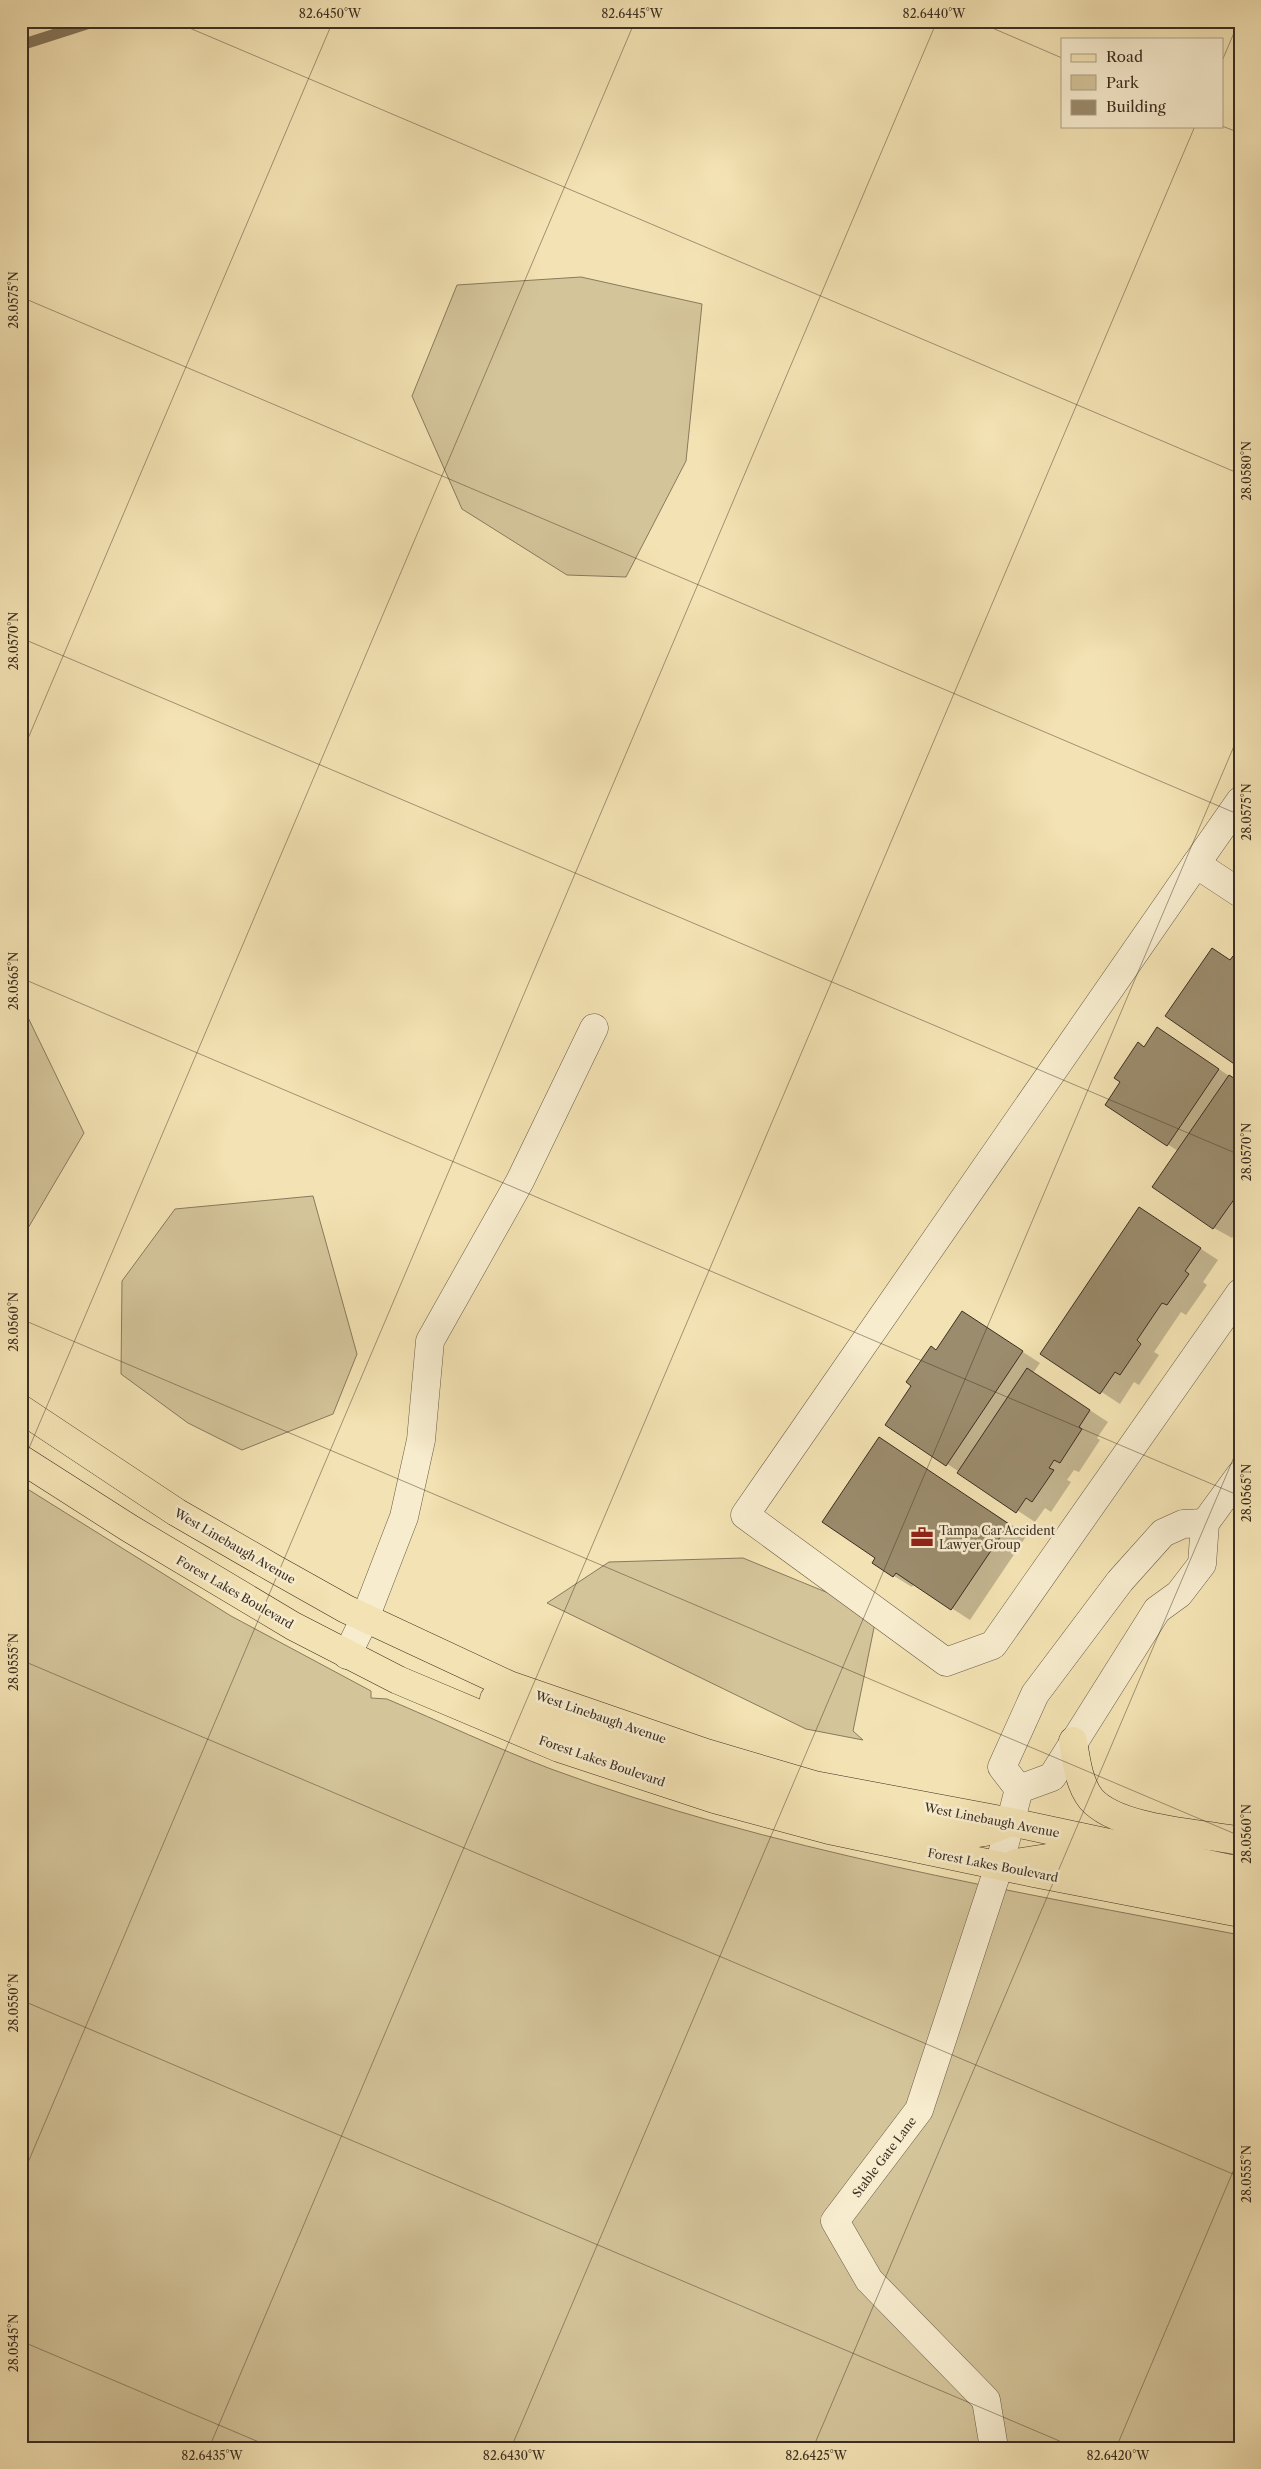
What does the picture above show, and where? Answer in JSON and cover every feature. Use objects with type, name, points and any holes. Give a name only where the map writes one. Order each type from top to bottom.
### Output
[{"type":"main road","name":"West Linebaugh Avenue","points":[[21,1409],[176,1512],[365,1618],[509,1685],[706,1753],[814,1785],[1011,1822],[1240,1871]]},
{"type":"main road","name":"Forest Lakes Boulevard","points":[[21,1459],[241,1596],[348,1655],[393,1677],[559,1748],[661,1782],[829,1830],[999,1866],[1240,1913]]},
{"type":"main road","points":[[393,1677],[428,1680],[456,1686],[517,1707],[602,1742],[723,1781],[885,1823],[959,1836],[985,1832],[1011,1822]]},
{"type":"main road","points":[[1074,1741],[1082,1782],[1092,1799],[1112,1814],[1135,1823],[1240,1842]]},
{"type":"main road","points":[[999,1866],[1060,1856],[1240,1893]]},
{"type":"lane","points":[[1240,801],[745,1515],[946,1662],[993,1645],[1240,1293]]},
{"type":"lane","points":[[1196,864],[1240,893]]},
{"type":"lane","points":[[348,1655],[365,1618],[404,1517],[421,1440],[430,1342],[520,1180],[594,1028]]},
{"type":"lane","points":[[1205,1523],[1183,1524],[1163,1533],[1120,1581],[1035,1694],[1002,1767],[1019,1789],[1052,1777],[1157,1610],[1179,1594],[1202,1564],[1205,1523],[1240,1475]]},
{"type":"lane","name":"Stable Gate Lane","points":[[994,2448],[986,2400],[869,2280],[835,2221],[920,2110],[999,1866],[1019,1789]]},
{"type":"green space","points":[[581,277],[702,304],[686,461],[626,577],[567,575],[462,509],[412,396],[457,285]]},
{"type":"green space","points":[[21,1003],[84,1133],[21,1240]]},
{"type":"green space","points":[[313,1196],[357,1354],[333,1414],[242,1450],[188,1423],[121,1374],[122,1281],[175,1209]]},
{"type":"green space","points":[[21,1485],[231,1616],[371,1691],[371,1698],[387,1699],[551,1769],[635,1798],[805,1846],[1066,1902],[1240,1935],[1240,2448],[21,2448]]},
{"type":"green space","points":[[743,1558],[877,1613],[853,1731],[863,1740],[806,1729],[547,1603],[609,1562]]},
{"type":"building","points":[[1212,948],[1230,960],[1233,956],[1240,961],[1240,1068],[1165,1016]]},
{"type":"building","points":[[1157,1027],[1219,1069],[1167,1146],[1105,1105],[1120,1082],[1114,1078],[1138,1042],[1144,1047]]},
{"type":"building","points":[[1229,1075],[1240,1082],[1240,1191],[1213,1229],[1152,1187]]},
{"type":"building","points":[[1139,1207],[1201,1248],[1185,1271],[1189,1274],[1167,1305],[1162,1303],[1137,1340],[1141,1344],[1120,1375],[1115,1372],[1100,1394],[1040,1354]]},
{"type":"building","points":[[962,1311],[1023,1351],[946,1466],[885,1425],[911,1386],[906,1382],[931,1346],[936,1350]]},
{"type":"building","points":[[1027,1368],[1090,1410],[1079,1427],[1082,1429],[1060,1463],[1054,1460],[1049,1468],[1054,1470],[1032,1502],[1026,1498],[1016,1513],[957,1473]]},
{"type":"building","points":[[879,1437],[1009,1524],[951,1610],[896,1573],[893,1577],[872,1563],[875,1558],[822,1522]]},
{"type":"waterway","points":[[21,45],[96,21]]},
{"type":"place","name":"Tampa Car Accident Lawyer Group","points":[[922,1537]]}]
